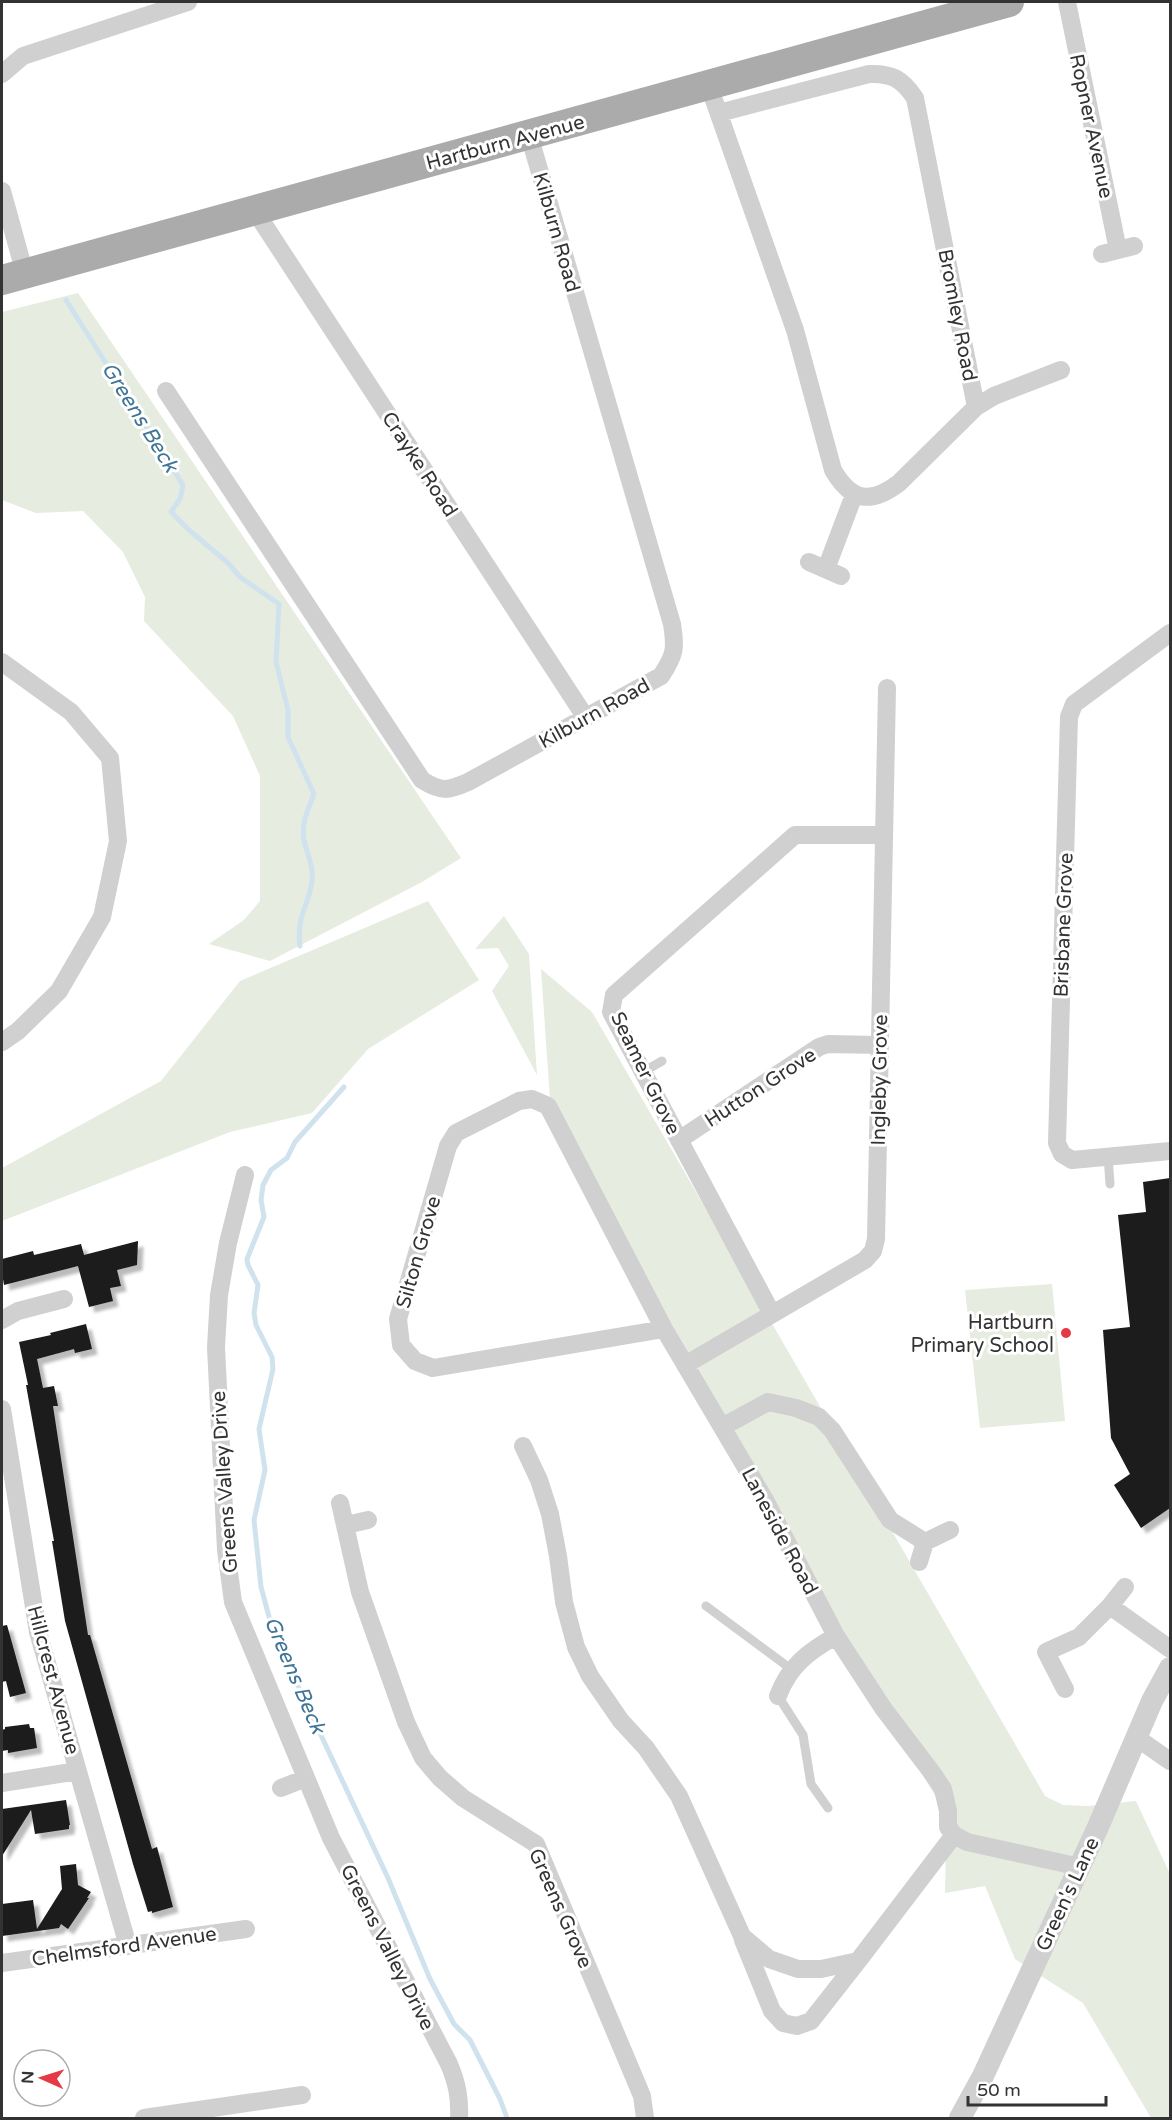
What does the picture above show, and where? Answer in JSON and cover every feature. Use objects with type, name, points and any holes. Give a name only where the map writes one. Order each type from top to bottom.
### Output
[{"type":"main road","name":"Hartburn Avenue","points":[[13,277],[1009,2]]},
{"type":"street","points":[[2,74],[23,56],[188,2]]},
{"type":"street","name":"Ropner Avenue","points":[[1067,2],[1118,250]]},
{"type":"street","name":"Bromley Road","points":[[719,113],[869,74],[884,74],[895,78],[906,85],[915,98],[976,407],[899,483],[885,493],[869,496],[854,495]]},
{"type":"street","points":[[709,86],[795,330],[833,470],[842,485],[854,495],[826,569]]},
{"type":"street","name":"Kilburn Road","points":[[166,391],[170,411],[422,780],[441,790],[454,788],[660,676],[672,660],[675,641],[672,624],[529,135]]},
{"type":"street","points":[[2,191],[13,277]]},
{"type":"street","name":"Crayke Road","points":[[255,211],[586,718]]},
{"type":"street","points":[[976,407],[994,396],[1062,370]]},
{"type":"street","name":"Brisbane Grove","points":[[1170,633],[1074,704],[1070,717],[1057,1143],[1062,1154],[1072,1160],[1170,1150]]},
{"type":"street","points":[[2,662],[71,712],[110,758],[118,841],[102,917],[59,991],[18,1031],[2,1042]]},
{"type":"street","name":"Ingleby Grove","points":[[685,1365],[865,1260],[873,1251],[876,1239],[887,688]]},
{"type":"street","name":"Seamer Grove","points":[[772,1314],[611,1012],[614,995],[795,835],[883,835]]},
{"type":"street","name":"Hutton Grove","points":[[679,1140],[819,1047],[828,1044],[880,1045]]},
{"type":"street","name":"Silton Grove","points":[[548,1106],[532,1099],[519,1101],[456,1133],[448,1146],[398,1319],[401,1345],[415,1361],[433,1368],[664,1329]]},
{"type":"street","name":"Laneside Road","points":[[548,1106],[664,1329],[765,1500],[836,1636],[883,1708],[943,1789],[948,1811],[948,1827],[954,1835]]},
{"type":"street","name":"Greens Valley Drive","points":[[244,1175],[219,1295],[216,1347],[226,1551],[233,1602],[331,1838],[449,2064],[457,2084],[460,2101],[459,2118]]},
{"type":"street","points":[[2,1320],[18,1311],[64,1299]]},
{"type":"street","points":[[722,1427],[768,1402],[796,1408],[819,1417],[832,1430],[890,1520],[925,1542]]},
{"type":"street","name":"Hillcrest Avenue","points":[[2,1409],[38,1632],[128,1946]]},
{"type":"street","points":[[523,1446],[539,1480],[550,1514],[564,1602],[576,1647],[590,1676],[621,1721],[646,1748],[679,1796],[742,1936],[772,2011],[783,2023],[797,2026],[811,2021],[954,1835],[967,1842],[1080,1867]]},
{"type":"street","name":"Greens Grove","points":[[340,1503],[360,1592],[406,1722],[423,1758],[440,1778],[463,1798],[536,1844],[537,1868],[642,2096],[645,2118]]},
{"type":"street","points":[[346,1525],[368,1520]]},
{"type":"street","points":[[919,1562],[925,1542],[950,1530]]},
{"type":"street","points":[[1065,1689],[1046,1652],[1079,1637],[1110,1606],[1125,1587]]},
{"type":"street","points":[[1110,1606],[1170,1649]]},
{"type":"street","points":[[778,1696],[783,1681],[791,1669],[836,1636]]},
{"type":"street","name":"Green's Lane","points":[[960,2118],[983,2076],[1080,1867],[1152,1701],[1170,1668]]},
{"type":"street","points":[[1137,1737],[1170,1761]]},
{"type":"street","points":[[2,1783],[78,1770]]},
{"type":"street","points":[[281,1788],[306,1778]]},
{"type":"street","name":"Chelmsford Avenue","points":[[2,1963],[246,1929]]},
{"type":"street","points":[[742,1936],[769,1959],[798,1969],[821,1969],[858,1960]]},
{"type":"street","points":[[144,2118],[302,2095]]},
{"type":"lane","points":[[643,1072],[662,1061]]},
{"type":"lane","points":[[1108,1156],[1110,1184]]},
{"type":"lane","points":[[706,1606],[791,1669]]},
{"type":"lane","points":[[778,1696],[803,1735],[811,1784],[828,1808]]},
{"type":"shaded area","points":[[78,293],[461,858],[422,882],[270,961],[209,944],[244,920],[260,901],[260,776],[233,716],[144,621],[145,597],[123,552],[83,511],[36,513],[2,500],[2,312]]},
{"type":"shaded area","points":[[428,901],[479,980],[368,1049],[312,1113],[230,1132],[2,1221],[2,1168],[161,1081],[240,981]]},
{"type":"shaded area","points":[[504,916],[529,954],[537,1075],[492,991],[509,966],[498,948],[475,949]]},
{"type":"shaded area","points":[[541,969],[592,1012],[1045,1796],[1063,1805],[1088,1806],[1136,1801],[1170,1874],[1170,2118],[1151,2118],[1083,2003],[1015,1959],[985,1886],[945,1893],[947,1807],[942,1807],[836,1632],[550,1099]]},
{"type":"shaded area","points":[[1052,1284],[1065,1421],[980,1428],[965,1290]]},
{"type":"building","points":[[1170,1178],[1170,1508],[1141,1528],[1114,1485],[1130,1474],[1111,1438],[1103,1330],[1130,1327],[1118,1215],[1146,1212],[1143,1182]]},
{"type":"building","points":[[138,1241],[137,1265],[117,1270],[121,1286],[110,1288],[113,1301],[89,1307],[78,1266],[4,1285],[2,1259],[33,1251],[34,1255],[81,1244],[84,1255]]},
{"type":"building","points":[[86,1324],[92,1349],[75,1353],[74,1349],[37,1359],[43,1388],[54,1386],[58,1406],[53,1406],[88,1635],[90,1635],[152,1849],[157,1847],[173,1907],[152,1913],[152,1911],[148,1912],[133,1864],[65,1621],[52,1541],[54,1541],[19,1342]]},
{"type":"building","points":[[7,1625],[26,1693],[10,1697],[6,1681],[2,1682],[2,1626]]},
{"type":"building","points":[[29,1724],[30,1728],[34,1728],[37,1748],[8,1753],[8,1750],[2,1751],[2,1730],[5,1727]]},
{"type":"building","points":[[66,1800],[69,1829],[35,1834],[31,1810],[2,1856],[2,1809]]},
{"type":"building","points":[[76,1864],[78,1885],[91,1892],[68,1929],[61,1924],[59,1928],[2,1936],[2,1904],[33,1900],[37,1929],[62,1889],[60,1866]]},
{"type":"waterway","name":"Greens Beck","points":[[66,300],[183,485],[180,499],[171,512],[228,563],[240,577],[279,604],[276,662],[288,710],[288,737],[314,794],[303,828],[312,882],[301,920],[300,946]]},
{"type":"waterway","name":"Greens Beck","points":[[344,1087],[295,1142],[287,1158],[271,1170],[263,1185],[261,1200],[264,1217],[247,1259],[258,1285],[254,1313],[256,1325],[272,1357],[273,1369],[259,1429],[265,1470],[254,1520],[261,1587],[274,1635],[388,1878],[430,1979],[454,2024],[470,2040],[500,2099],[507,2118]]},
{"type":"place","name":"Hartburn Primary School","points":[[1066,1333]]}]
